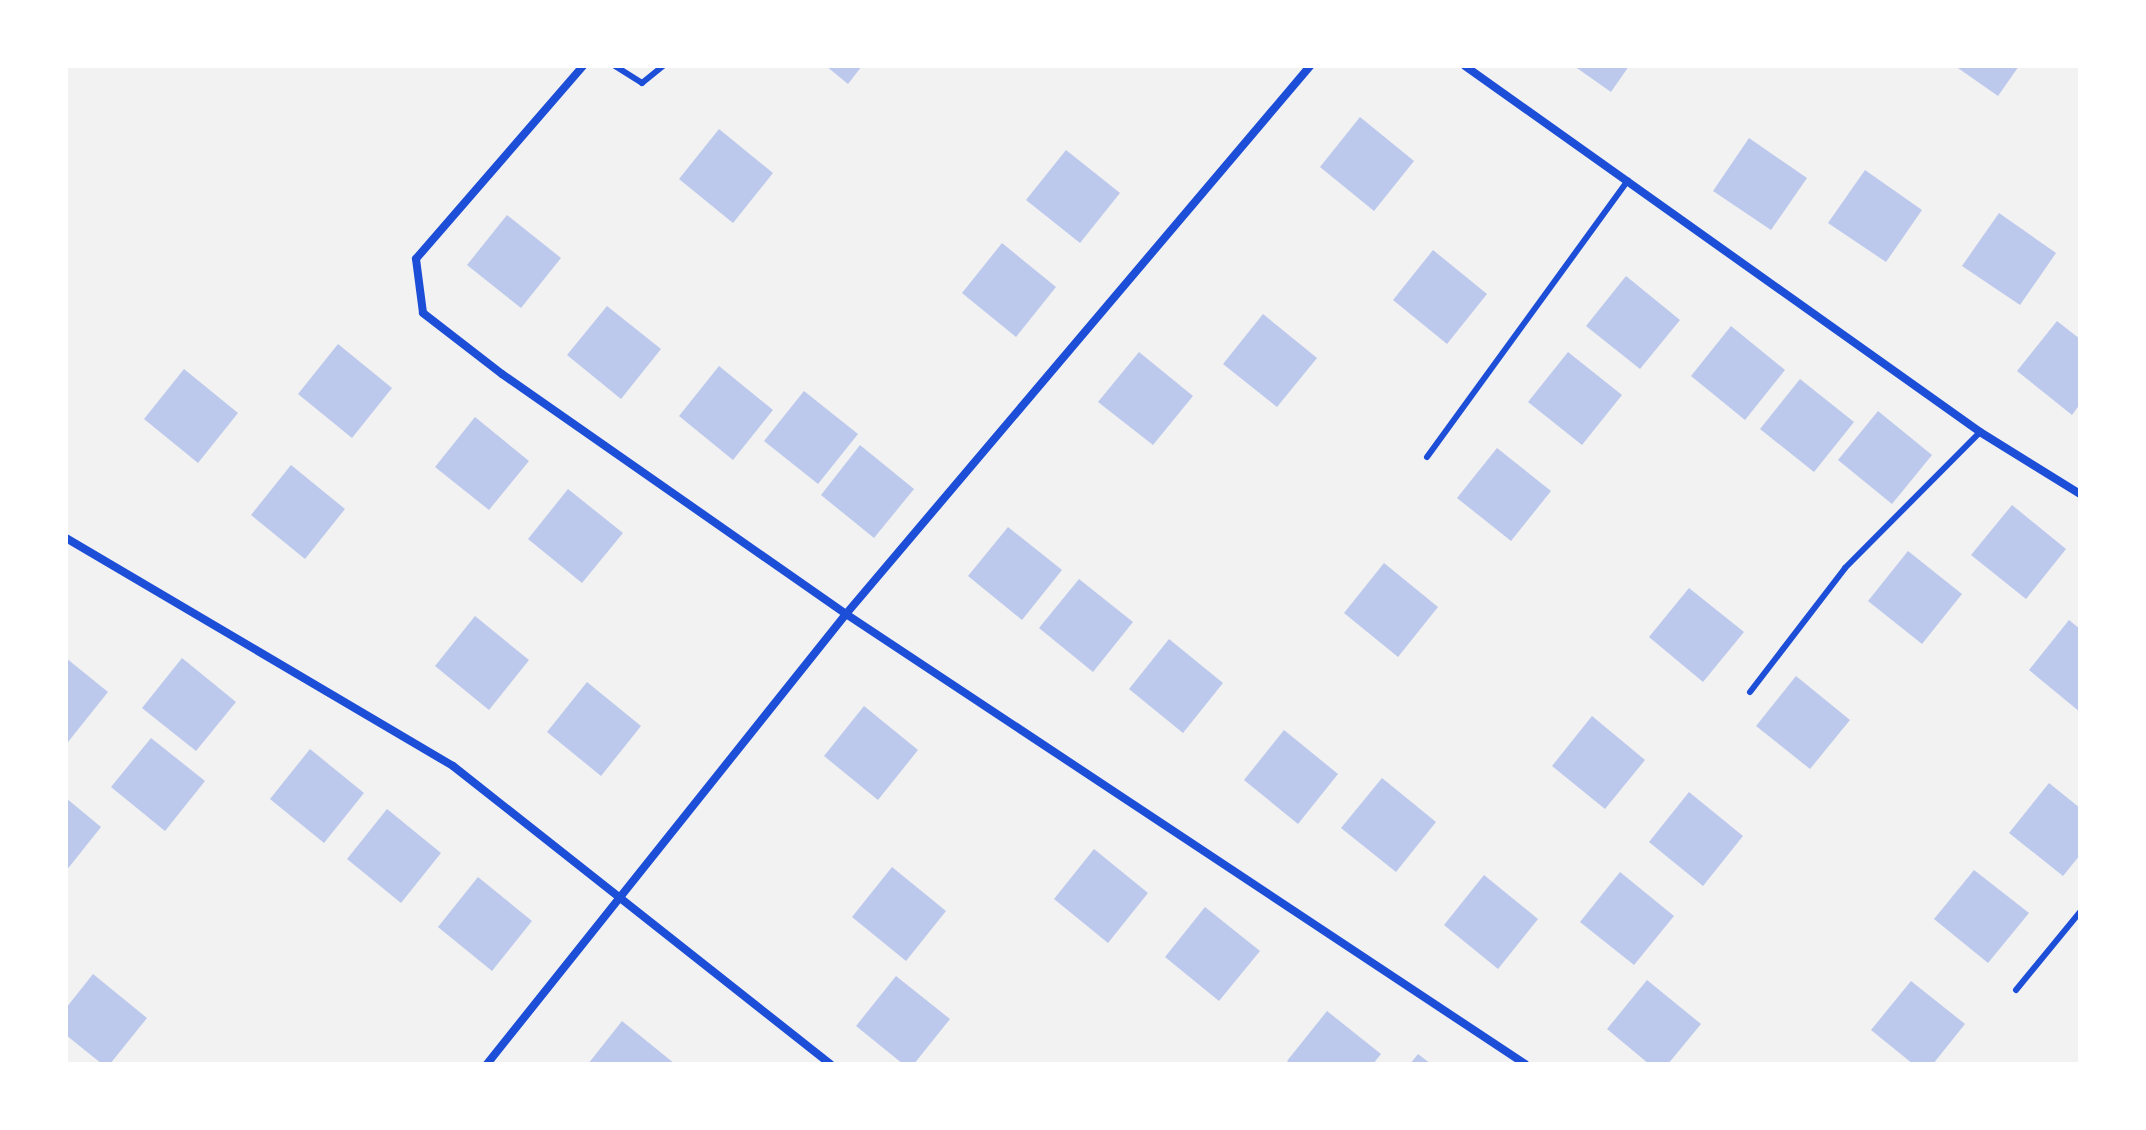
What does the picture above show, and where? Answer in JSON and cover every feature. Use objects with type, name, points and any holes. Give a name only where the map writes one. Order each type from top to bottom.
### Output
[{"type":"street","points":[[583,66],[416,259],[423,313],[502,374],[846,614],[1525,1064]]},
{"type":"street","points":[[487,1064],[846,614],[1310,66]]},
{"type":"street","points":[[1465,66],[1980,432],[2080,494]]},
{"type":"street","points":[[66,538],[453,766],[831,1064]]},
{"type":"lane","points":[[615,66],[642,83],[663,66]]},
{"type":"lane","points":[[1427,457],[1628,180]]},
{"type":"lane","points":[[1750,692],[1845,568],[1980,432]]},
{"type":"lane","points":[[2016,990],[2080,912]]},
{"type":"building","points":[[826,66],[862,66],[848,84]]},
{"type":"building","points":[[1574,66],[1629,66],[1611,92]]},
{"type":"building","points":[[1955,66],[2019,66],[1998,96]]},
{"type":"building","points":[[1360,117],[1414,161],[1374,211],[1320,167]]},
{"type":"building","points":[[719,129],[773,173],[733,223],[679,179]]},
{"type":"building","points":[[1749,138],[1807,178],[1771,230],[1713,191]]},
{"type":"building","points":[[1066,150],[1120,193],[1080,243],[1026,200]]},
{"type":"building","points":[[1865,170],[1922,210],[1886,262],[1828,223]]},
{"type":"building","points":[[1999,213],[2056,253],[2020,305],[1962,266]]},
{"type":"building","points":[[507,215],[561,258],[521,308],[467,265]]},
{"type":"building","points":[[1002,243],[1056,287],[1016,337],[962,293]]},
{"type":"building","points":[[1433,250],[1487,294],[1447,344],[1393,300]]},
{"type":"building","points":[[1626,276],[1680,320],[1640,369],[1586,326]]},
{"type":"building","points":[[607,306],[661,349],[621,399],[567,355]]},
{"type":"building","points":[[1263,314],[1317,358],[1277,407],[1223,364]]},
{"type":"building","points":[[2057,321],[2080,339],[2080,404],[2072,415],[2017,371]]},
{"type":"building","points":[[1731,326],[1785,370],[1745,420],[1691,376]]},
{"type":"building","points":[[338,344],[392,388],[352,438],[298,394]]},
{"type":"building","points":[[1139,352],[1193,396],[1153,445],[1098,402]]},
{"type":"building","points":[[1568,352],[1622,395],[1582,445],[1528,402]]},
{"type":"building","points":[[719,366],[773,410],[733,460],[679,416]]},
{"type":"building","points":[[184,369],[238,413],[198,463],[144,419]]},
{"type":"building","points":[[1800,379],[1854,422],[1814,472],[1760,429]]},
{"type":"building","points":[[804,391],[858,434],[818,484],[764,441]]},
{"type":"building","points":[[1878,411],[1932,455],[1892,504],[1838,460]]},
{"type":"building","points":[[475,417],[529,461],[489,510],[435,467]]},
{"type":"building","points":[[860,445],[914,489],[874,538],[821,495]]},
{"type":"building","points":[[1497,448],[1551,491],[1511,541],[1457,498]]},
{"type":"building","points":[[291,465],[345,509],[305,559],[251,515]]},
{"type":"building","points":[[568,489],[623,533],[582,583],[528,539]]},
{"type":"building","points":[[2012,505],[2066,549],[2026,599],[1971,555]]},
{"type":"building","points":[[1008,527],[1062,570],[1022,620],[968,576]]},
{"type":"building","points":[[1908,551],[1962,594],[1922,644],[1868,601]]},
{"type":"building","points":[[1384,563],[1438,607],[1398,657],[1344,613]]},
{"type":"building","points":[[1079,579],[1133,622],[1093,672],[1039,628]]},
{"type":"building","points":[[1689,588],[1744,632],[1703,682],[1649,637]]},
{"type":"building","points":[[475,616],[529,660],[489,710],[435,666]]},
{"type":"building","points":[[2069,620],[2080,629],[2080,712],[2029,670]]},
{"type":"building","points":[[1169,639],[1223,683],[1183,733],[1129,689]]},
{"type":"building","points":[[66,658],[108,692],[68,742],[66,741]]},
{"type":"building","points":[[182,658],[236,702],[196,751],[142,708]]},
{"type":"building","points":[[1796,676],[1850,720],[1810,769],[1756,726]]},
{"type":"building","points":[[587,682],[641,726],[601,776],[547,732]]},
{"type":"building","points":[[864,706],[918,750],[878,800],[824,756]]},
{"type":"building","points":[[1592,716],[1645,760],[1605,809],[1552,766]]},
{"type":"building","points":[[1284,730],[1338,774],[1298,824],[1244,780]]},
{"type":"building","points":[[151,738],[205,781],[165,831],[111,787]]},
{"type":"building","points":[[310,749],[364,793],[324,843],[270,799]]},
{"type":"building","points":[[1382,778],[1436,822],[1396,872],[1341,828]]},
{"type":"building","points":[[2049,783],[2080,808],[2080,855],[2063,876],[2009,833]]},
{"type":"building","points":[[1689,792],[1743,836],[1703,886],[1649,842]]},
{"type":"building","points":[[66,798],[101,827],[66,871]]},
{"type":"building","points":[[387,809],[441,853],[401,903],[347,859]]},
{"type":"building","points":[[1094,849],[1148,893],[1108,943],[1054,899]]},
{"type":"building","points":[[892,867],[946,911],[906,961],[852,917]]},
{"type":"building","points":[[1974,870],[2029,913],[1988,963],[1934,919]]},
{"type":"building","points":[[1620,872],[1674,916],[1634,965],[1580,922]]},
{"type":"building","points":[[1484,875],[1538,919],[1498,969],[1444,925]]},
{"type":"building","points":[[478,877],[532,921],[492,971],[438,927]]},
{"type":"building","points":[[1205,907],[1260,951],[1219,1001],[1165,957]]},
{"type":"building","points":[[93,974],[147,1018],[110,1064],[102,1064],[66,1035],[66,1008]]},
{"type":"building","points":[[896,976],[950,1019],[914,1064],[903,1064],[856,1026]]},
{"type":"building","points":[[1647,980],[1701,1024],[1668,1064],[1649,1064],[1607,1029]]},
{"type":"building","points":[[1911,981],[1965,1024],[1933,1064],[1913,1064],[1871,1030]]},
{"type":"building","points":[[1327,1011],[1381,1054],[1373,1064],[1291,1064],[1287,1061]]},
{"type":"building","points":[[622,1021],[675,1064],[588,1064]]},
{"type":"building","points":[[1418,1054],[1431,1064],[1410,1064]]}]
